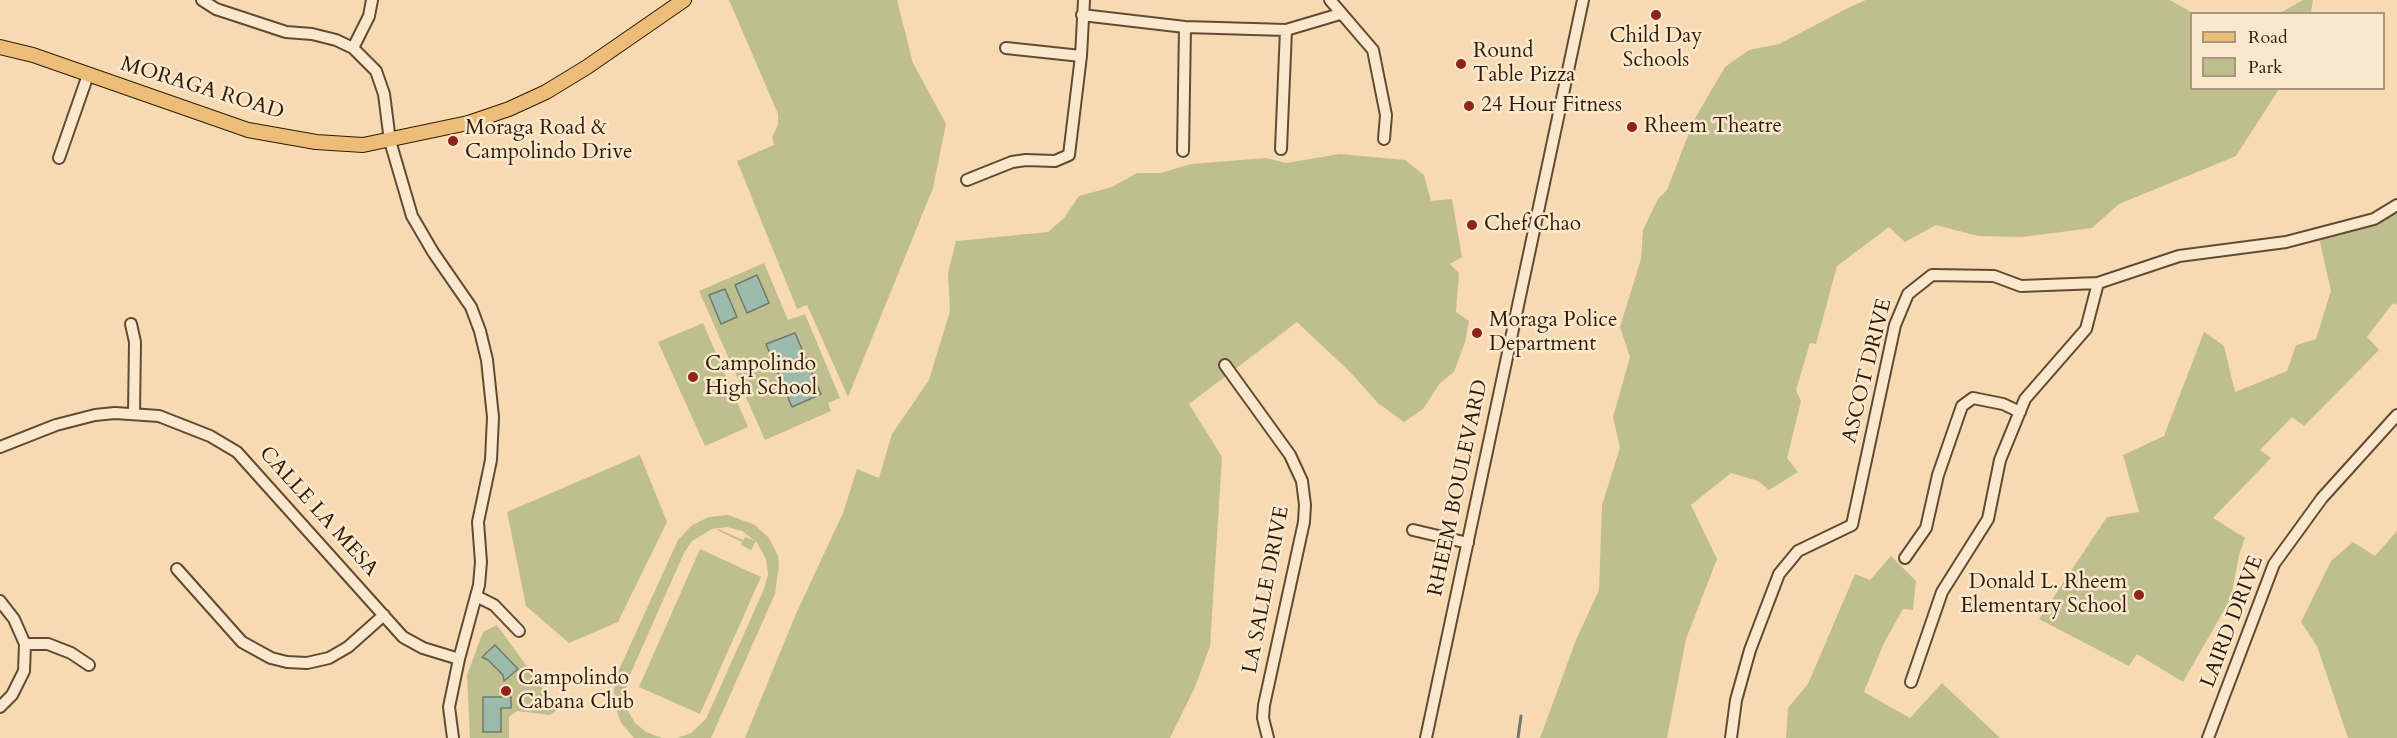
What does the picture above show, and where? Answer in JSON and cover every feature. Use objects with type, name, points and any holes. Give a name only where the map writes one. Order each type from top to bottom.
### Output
[{"type":"main road","name":"MORAGA ROAD","points":[[0,47],[33,55],[211,118],[272,135],[316,142],[363,145],[468,123],[546,92],[684,0]]},
{"type":"street","points":[[202,0],[216,9],[276,28],[336,40],[353,48],[376,71],[381,84],[390,141],[412,216],[433,252],[471,307],[487,360],[494,417],[490,460],[478,522],[481,562],[476,596],[449,707],[453,738]]},
{"type":"street","points":[[353,48],[369,16],[372,0]]},
{"type":"street","points":[[967,180],[1012,162],[1055,161],[1069,155],[1081,56],[1084,0]]},
{"type":"street","points":[[1330,0],[1373,50],[1386,115],[1384,139]]},
{"type":"street","name":"RHEEM BOULEVARD","points":[[1426,738],[1583,0]]},
{"type":"street","points":[[1082,15],[1185,27],[1286,30],[1340,14]]},
{"type":"street","points":[[1182,151],[1185,27]]},
{"type":"street","points":[[1281,148],[1286,30]]},
{"type":"street","points":[[1006,48],[1081,56]]},
{"type":"street","points":[[59,158],[88,75]]},
{"type":"street","name":"ASCOT DRIVE","points":[[1731,738],[1736,700],[1749,650],[1779,574],[1798,551],[1852,525],[1895,325],[1908,294],[1932,275],[1994,276],[2021,286],[2098,283],[2179,256],[2286,242],[2373,219],[2397,205]]},
{"type":"street","points":[[1911,682],[1942,592],[1988,519],[2000,460],[2025,399],[2086,329],[2098,283]]},
{"type":"street","points":[[0,447],[56,425],[95,415],[134,414],[135,342],[131,324]]},
{"type":"street","name":"LA SALLE DRIVE","points":[[1225,365],[1290,455],[1302,481],[1305,505],[1304,522],[1264,705],[1263,718],[1268,738]]},
{"type":"street","points":[[1905,558],[1926,528],[1938,475],[1962,406],[1973,398],[2003,404],[2020,412]]},
{"type":"street","name":"CALLE LA MESA","points":[[134,414],[159,416],[182,423],[237,452],[403,637],[423,648],[459,659]]},
{"type":"street","name":"LAIRD DRIVE","points":[[2208,738],[2274,564],[2322,498],[2397,416]]},
{"type":"street","points":[[1413,530],[1468,543]]},
{"type":"street","points":[[177,569],[242,642],[271,658],[287,662],[307,663],[329,658],[348,647],[384,615]]},
{"type":"street","points":[[476,596],[494,605],[519,631]]},
{"type":"street","points":[[0,601],[14,619],[25,644],[24,671],[12,694],[0,707]]},
{"type":"street","points":[[25,644],[48,644],[71,653],[89,665]]},
{"type":"green space","points":[[729,0],[897,0],[913,63],[946,124],[933,188],[848,397],[807,305],[797,309],[737,161],[774,145],[772,137],[778,125],[778,114]]},
{"type":"green space","points":[[1866,0],[2170,0],[2191,12],[2190,90],[2278,90],[2236,156],[2119,204],[2092,228],[2022,237],[1978,236],[1936,225],[1905,242],[1889,227],[1837,266],[1816,344],[1810,343],[1796,390],[1801,401],[1787,458],[1798,472],[1769,490],[1758,481],[1731,473],[1691,505],[1717,559],[1686,639],[1667,738],[1540,738],[1576,640],[1599,590],[1602,505],[1620,448],[1613,417],[1630,357],[1620,327],[1641,259],[1643,230],[1658,199],[1667,190],[1694,120],[1725,67],[1749,50],[1779,44]]},
{"type":"green space","points":[[2303,0],[2313,0],[2311,12],[2282,12]]},
{"type":"green space","points":[[1340,154],[1405,160],[1424,175],[1431,201],[1452,199],[1462,257],[1450,264],[1459,273],[1456,312],[1469,321],[1465,342],[1454,372],[1440,383],[1423,409],[1404,422],[1378,403],[1349,371],[1297,322],[1189,404],[1222,457],[1210,646],[1195,687],[1170,738],[745,738],[795,616],[843,513],[857,469],[879,478],[892,434],[929,380],[950,311],[948,273],[956,241],[1048,232],[1064,218],[1079,196],[1112,187],[1137,173],[1161,173],[1191,164],[1266,158],[1286,163]]},
{"type":"green space","points":[[2397,205],[2397,305],[2393,303],[2367,337],[2379,350],[2304,426],[2292,417],[2260,450],[2271,458],[2213,518],[2245,538],[2239,555],[2231,598],[2183,682],[2137,654],[2129,666],[2039,619],[2107,517],[2139,512],[2123,455],[2164,436],[2204,332],[2224,346],[2235,392],[2287,371],[2296,345],[2316,339],[2331,291],[2318,233],[2373,219]]},
{"type":"green space","points":[[764,263],[788,320],[805,314],[840,398],[828,403],[831,411],[765,440],[699,291]]},
{"type":"green space","points":[[703,323],[748,427],[705,446],[658,342]]},
{"type":"green space","points":[[640,455],[667,522],[618,622],[569,643],[526,606],[507,512]]},
{"type":"green space","points":[[728,515],[755,525],[769,538],[778,556],[779,565],[775,594],[711,738],[677,738],[691,733],[706,719],[764,589],[768,574],[766,559],[756,541],[751,550],[741,545],[742,542],[717,530],[743,540],[745,537],[755,541],[742,531],[727,527],[712,529],[692,541],[684,553],[629,677],[626,690],[628,711],[635,723],[646,732],[662,738],[634,738],[621,723],[615,706],[614,689],[618,672],[678,540],[691,526],[700,521],[709,517]]},
{"type":"green space","points":[[2397,531],[2397,738],[2348,738],[2317,646],[2301,622],[2331,561],[2353,542],[2375,556]]},
{"type":"green space","points":[[700,549],[761,577],[700,714],[639,687]]},
{"type":"green space","points":[[1891,556],[1916,581],[1913,610],[1903,609],[1884,643],[1864,692],[1910,718],[1942,683],[2000,738],[1786,738],[1788,708],[1808,684],[1855,574],[1870,580]]},
{"type":"green space","name":"Campolindo Cabana Club","points":[[497,625],[556,707],[556,711],[550,715],[517,711],[509,717],[509,738],[470,738],[467,675],[483,632]]},
{"type":"shaded area","points":[[757,275],[769,303],[747,313],[735,285]]},
{"type":"shaded area","points":[[725,289],[737,317],[721,324],[709,295]]},
{"type":"shaded area","points":[[795,333],[821,394],[792,407],[766,344]]},
{"type":"shaded area","points":[[495,645],[518,669],[504,681],[503,675],[482,657]]},
{"type":"shaded area","points":[[483,697],[511,697],[511,708],[501,708],[501,732],[483,732]]},
{"type":"waterway","points":[[1518,738],[1521,716]]},
{"type":"place","name":"Child Day Schools","points":[[1656,15]]},
{"type":"place","name":"Round Table Pizza","points":[[1461,64]]},
{"type":"place","name":"24 Hour Fitness","points":[[1469,106]]},
{"type":"place","name":"Rheem Theatre","points":[[1632,127]]},
{"type":"place","name":"Moraga Road & Campolindo Drive","points":[[453,141]]},
{"type":"place","name":"Chef Chao","points":[[1472,225]]},
{"type":"place","name":"Moraga Police Department","points":[[1477,333]]},
{"type":"place","name":"Campolindo High School","points":[[693,377]]},
{"type":"place","name":"Donald L. Rheem Elementary School","points":[[2139,595]]},
{"type":"place","name":"Campolindo Cabana Club","points":[[506,691]]}]
